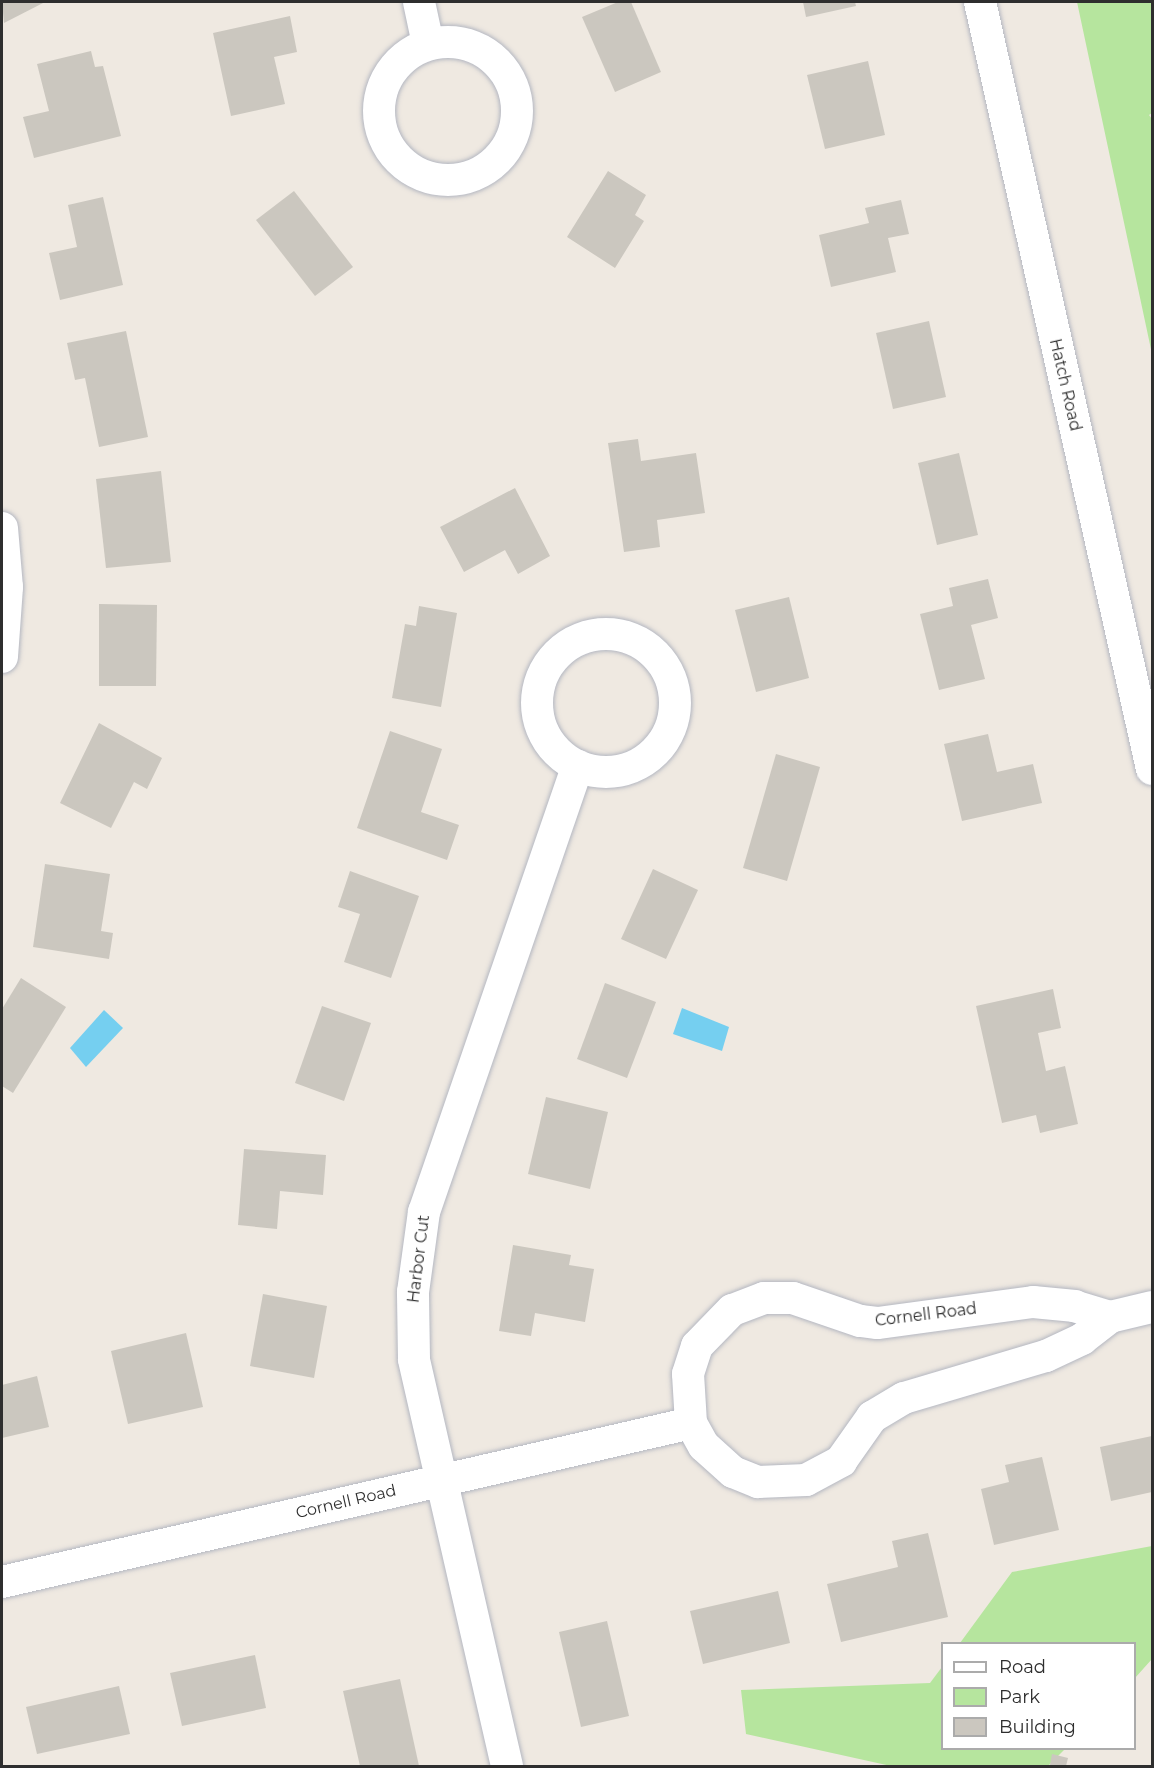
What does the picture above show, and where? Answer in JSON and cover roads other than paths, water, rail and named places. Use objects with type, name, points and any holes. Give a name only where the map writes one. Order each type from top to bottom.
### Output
[{"type":"street","points":[[419,2],[428,44]]},
{"type":"street","name":"Hatch Road","points":[[980,2],[1152,769]]},
{"type":"street","points":[[450,42],[472,46],[491,56],[506,73],[515,93],[517,115],[512,137],[501,156],[484,170],[464,178],[440,180],[418,173],[399,159],[385,140],[379,117],[381,93],[391,72],[407,55],[428,44],[450,42]]},
{"type":"street","points":[[2,528],[7,587],[2,657]]},
{"type":"street","points":[[596,635],[634,640],[651,651],[672,683],[672,723],[664,740],[635,766],[597,772],[578,766],[561,756],[540,723],[537,704],[548,666],[577,640],[596,635]]},
{"type":"street","name":"Harbor Cut","points":[[507,1767],[414,1359],[413,1292],[420,1229],[578,766]]},
{"type":"street","name":"Cornell Road","points":[[1110,1317],[1075,1306],[1033,1302],[877,1323],[860,1322],[793,1298],[756,1300],[718,1320],[697,1346],[687,1374],[691,1423],[704,1446],[733,1472],[758,1482],[806,1480],[841,1461],[873,1417],[886,1407],[914,1394],[1047,1356],[1082,1339],[1110,1317],[1152,1307]]},
{"type":"street","name":"Cornell Road","points":[[2,1582],[691,1423]]},
{"type":"water","points":[[682,1008],[729,1027],[722,1051],[673,1034]]},
{"type":"water","points":[[104,1010],[123,1028],[86,1067],[70,1048]]}]
